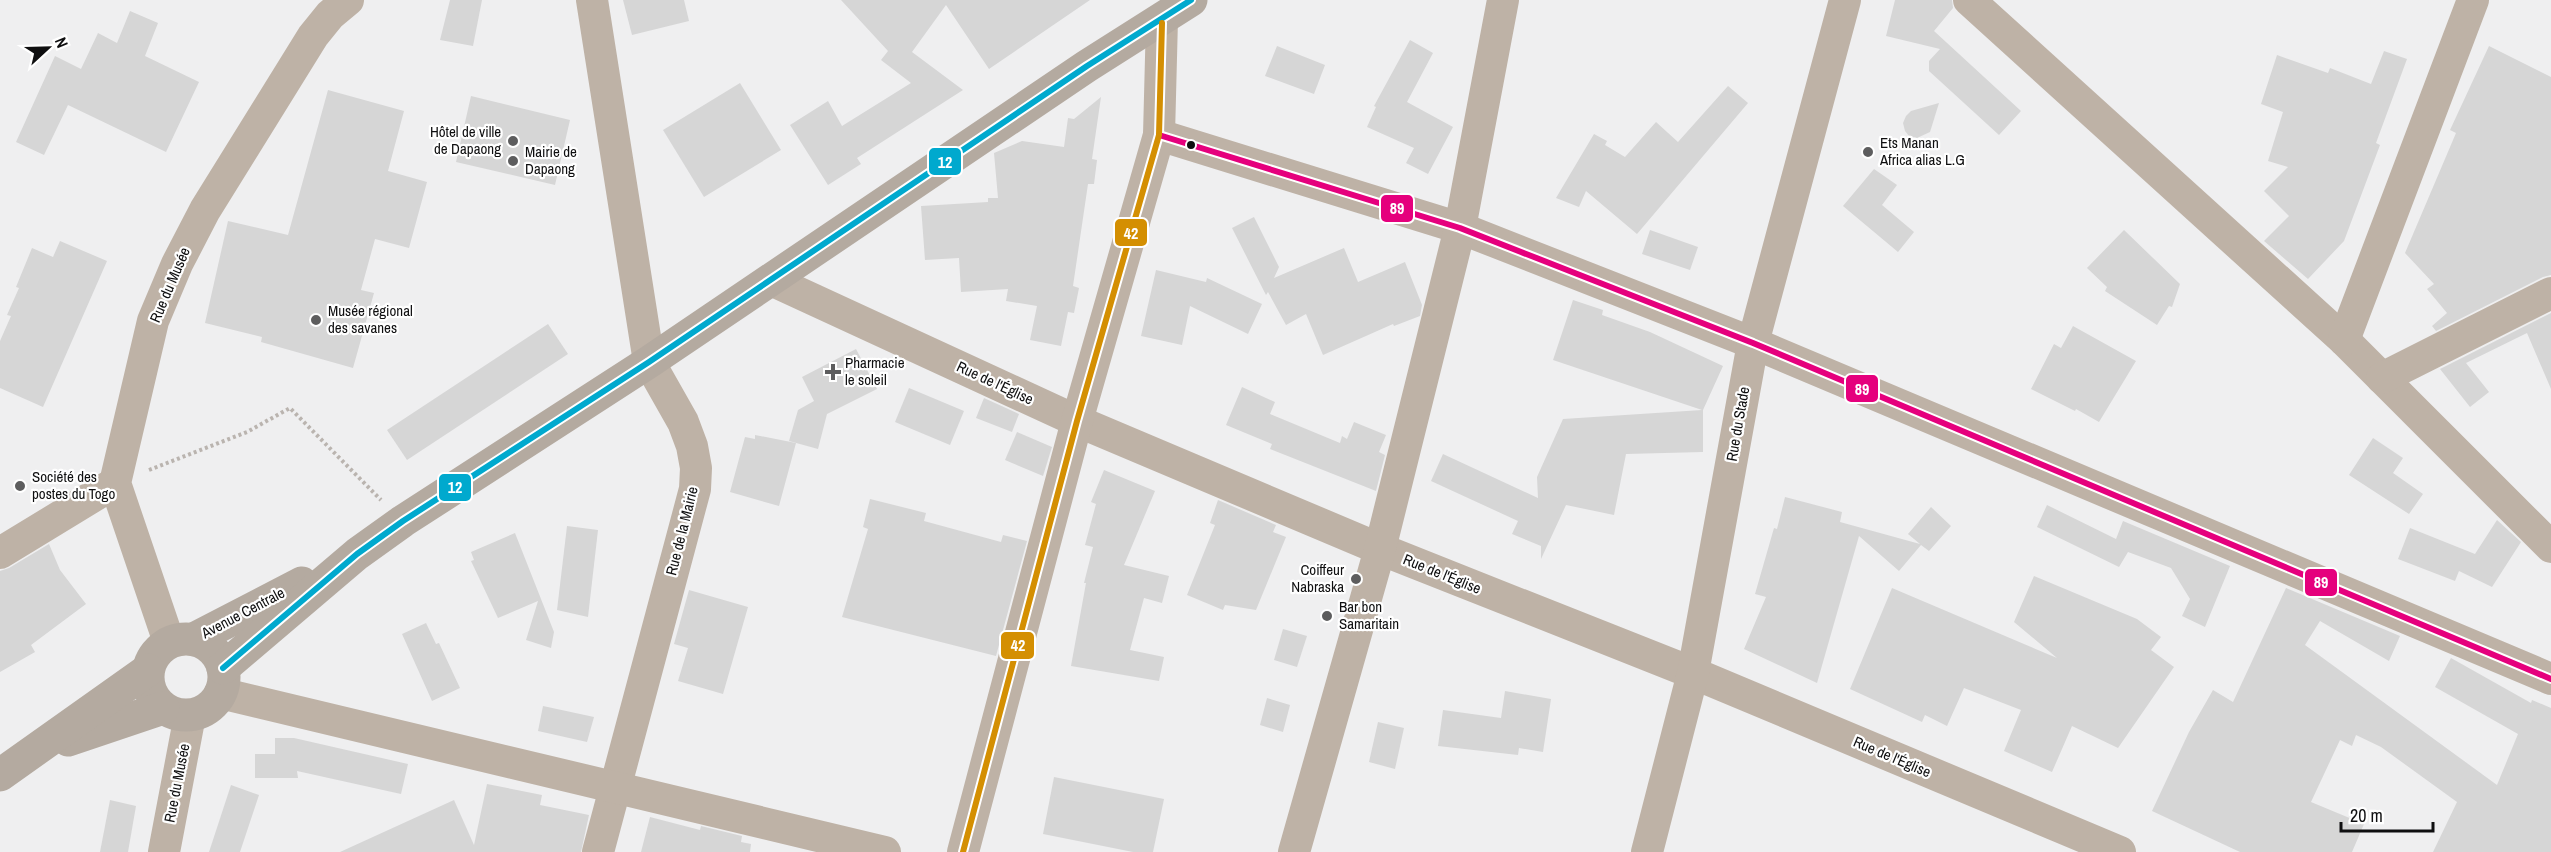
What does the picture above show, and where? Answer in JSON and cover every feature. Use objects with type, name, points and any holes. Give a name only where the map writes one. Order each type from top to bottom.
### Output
[{"type":"main road","name":"Avenue Centrale","points":[[222,680],[357,554],[403,521],[649,362],[1191,0]]},
{"type":"main road","name":"Avenue Centrale","points":[[181,641],[357,554]]},
{"type":"main road","points":[[0,775],[148,670],[155,654],[181,641],[212,649],[222,680],[208,708],[177,711],[35,751]]},
{"type":"main road","points":[[148,670],[151,691],[177,711]]},
{"type":"street","name":"Rue du Musée","points":[[115,483],[153,321],[177,264],[205,210],[313,36],[330,15],[348,0]]},
{"type":"street","name":"Rue de la Mairie","points":[[592,0],[649,362],[683,422],[692,446],[696,468],[695,489],[598,852]]},
{"type":"street","points":[[1294,852],[1380,549],[1460,228],[1503,0]]},
{"type":"street","name":"Rue du Stade","points":[[1647,852],[1693,673],[1753,343],[1845,0]]},
{"type":"street","points":[[1969,0],[2344,340],[2551,547]]},
{"type":"street","points":[[2344,340],[2473,0]]},
{"type":"street","points":[[963,852],[1077,421],[1159,135],[1162,19]]},
{"type":"street","points":[[1159,135],[1460,228],[1753,343],[2551,679]]},
{"type":"street","name":"Rue de l'Église","points":[[771,280],[1077,421],[1380,549],[1693,673],[2120,852]]},
{"type":"street","points":[[2382,378],[2551,293]]},
{"type":"street","points":[[0,553],[115,483],[181,641]]},
{"type":"street","points":[[222,680],[615,786],[885,852]]},
{"type":"street","name":"Rue du Musée","points":[[164,852],[177,711]]},
{"type":"path","points":[[115,483],[248,432],[290,408],[403,521]]},
{"type":"building","points":[[450,0],[482,0],[473,46],[440,40]]},
{"type":"building","points":[[623,0],[684,0],[689,21],[632,35]]},
{"type":"building","points":[[841,0],[1090,0],[989,69],[946,5],[912,52],[963,90],[857,158],[861,164],[828,185],[790,125],[828,101],[842,126],[911,83],[881,60],[888,51]]},
{"type":"building","points":[[1895,0],[1952,0],[1953,8],[1934,31],[2021,111],[1999,135],[1929,71],[1929,61],[1940,49],[1886,36]]},
{"type":"building","points":[[130,11],[158,23],[145,56],[199,82],[166,152],[68,105],[44,155],[16,142],[55,56],[81,69],[98,33],[117,43]]},
{"type":"building","points":[[1410,40],[1433,53],[1407,102],[1453,127],[1428,174],[1406,163],[1414,148],[1367,127],[1376,107],[1374,106]]},
{"type":"building","points":[[1277,46],[1325,65],[1314,94],[1265,76]]},
{"type":"building","points":[[2489,46],[2551,77],[2551,275],[2436,331],[2432,326],[2447,313],[2427,289],[2434,284],[2405,253],[2456,133],[2450,130]]},
{"type":"building","points":[[2384,51],[2407,59],[2376,143],[2380,145],[2344,241],[2308,279],[2264,241],[2289,216],[2264,191],[2288,167],[2268,161],[2283,112],[2261,104],[2277,55],[2328,73],[2330,68],[2371,84]]},
{"type":"building","points":[[740,83],[781,150],[704,197],[663,130]]},
{"type":"building","points":[[1728,86],[1748,103],[1637,234],[1586,191],[1579,207],[1556,198],[1594,134],[1607,141],[1605,145],[1625,157],[1656,122],[1678,142]]},
{"type":"building","points":[[328,90],[404,111],[388,171],[427,182],[409,248],[375,239],[361,290],[374,293],[353,368],[261,342],[262,337],[205,323],[228,221],[288,235]]},
{"type":"building","name":"Hôtel de ville de Dapaong","points":[[471,96],[570,120],[555,185],[456,162]]},
{"type":"building","points":[[1101,97],[1092,159],[1097,160],[1094,184],[1088,184],[1073,286],[1079,288],[1074,313],[1068,312],[1061,346],[1030,340],[1037,306],[1006,301],[1008,289],[961,292],[959,258],[925,260],[921,206],[988,202],[988,198],[998,198],[994,153],[1022,141],[1064,147],[1068,118],[1074,119]]},
{"type":"building","points":[[1939,103],[1930,132],[1917,138],[1909,136],[1903,123],[1906,116],[1911,111]]},
{"type":"building","points":[[1874,169],[1897,185],[1882,205],[1914,232],[1898,252],[1843,206]]},
{"type":"building","points":[[1254,217],[1279,267],[1274,278],[1344,248],[1358,282],[1405,262],[1422,305],[1420,316],[1394,326],[1393,324],[1323,355],[1306,314],[1286,325],[1268,292],[1266,295],[1232,228]]},
{"type":"building","points":[[1650,230],[1698,247],[1690,270],[1642,254]]},
{"type":"building","points":[[2124,230],[2180,284],[2172,307],[2169,306],[2157,325],[2105,291],[2107,287],[2087,268]]},
{"type":"building","points":[[60,241],[107,261],[43,407],[0,388],[0,341],[11,316],[7,315],[19,288],[16,287],[32,248],[53,257]]},
{"type":"building","points":[[1156,270],[1206,282],[1207,278],[1262,304],[1248,334],[1190,306],[1182,345],[1141,336]]},
{"type":"building","points":[[1573,300],[1603,310],[1602,315],[1650,332],[1723,366],[1703,410],[1703,452],[1626,454],[1614,515],[1566,505],[1541,559],[1541,546],[1512,534],[1518,521],[1431,481],[1443,454],[1538,498],[1537,477],[1563,419],[1702,410],[1553,360]]},
{"type":"building","points":[[2551,313],[2551,389],[2527,333],[2466,363],[2489,392],[2470,407],[2440,369]]},
{"type":"building","points":[[548,324],[568,354],[407,460],[387,430]]},
{"type":"building","points":[[2073,326],[2136,361],[2099,422],[2031,389],[2054,344],[2061,348]]},
{"type":"building","points":[[856,349],[877,389],[827,414],[818,449],[789,441],[798,410],[814,401],[802,377]]},
{"type":"building","points":[[1242,387],[1275,402],[1270,414],[1340,443],[1342,436],[1347,439],[1354,422],[1386,435],[1379,452],[1385,455],[1376,491],[1270,449],[1272,444],[1226,425]]},
{"type":"building","points":[[909,388],[964,411],[950,445],[895,422]]},
{"type":"building","points":[[984,398],[1019,414],[1012,432],[976,418]]},
{"type":"building","points":[[1017,432],[1052,447],[1043,476],[1005,460]]},
{"type":"building","points":[[755,435],[796,443],[779,506],[730,492],[745,437],[755,439]]},
{"type":"building","points":[[2373,438],[2403,458],[2393,473],[2423,494],[2409,514],[2349,475]]},
{"type":"building","points":[[1104,470],[1155,491],[1124,565],[1169,576],[1162,603],[1144,598],[1130,650],[1164,657],[1159,681],[1071,666],[1086,583],[1084,583],[1093,547],[1085,545],[1096,504],[1091,502]]},
{"type":"building","points":[[1785,497],[1842,512],[1840,522],[1920,544],[1908,534],[1931,507],[1951,526],[1929,551],[1921,545],[1899,571],[1859,536],[1817,683],[1744,649],[1766,597],[1755,594],[1774,528],[1777,529]]},
{"type":"building","points":[[870,499],[926,513],[924,521],[1001,542],[1003,535],[1027,541],[996,656],[842,617],[868,529],[863,527]]},
{"type":"building","points":[[1218,500],[1276,525],[1273,532],[1286,537],[1256,610],[1225,605],[1223,610],[1187,595],[1215,525],[1210,523]]},
{"type":"building","points":[[2047,505],[2116,539],[2123,521],[2230,566],[2205,627],[2182,616],[2190,599],[2171,568],[2128,552],[2119,567],[2037,527]]},
{"type":"building","points":[[2497,520],[2521,542],[2492,587],[2459,571],[2455,581],[2398,559],[2410,528],[2475,554]]},
{"type":"building","points":[[567,526],[598,530],[588,617],[557,610]]},
{"type":"building","points":[[515,533],[554,632],[551,648],[526,640],[538,601],[498,618],[471,561],[474,560],[471,552]]},
{"type":"building","points":[[49,544],[60,570],[86,604],[31,645],[35,652],[0,672],[0,571]]},
{"type":"building","points":[[2034,576],[2137,619],[2161,637],[2151,650],[2174,667],[2118,748],[2072,726],[2052,772],[2004,751],[2021,710],[1964,688],[1947,726],[1925,715],[1922,722],[1850,689],[1892,588],[2057,658],[2014,622]]},
{"type":"building","points":[[2286,588],[2400,636],[2389,661],[2320,621],[2305,645],[2497,785],[2518,734],[2435,687],[2451,658],[2531,703],[2532,700],[2551,708],[2551,852],[2433,852],[2457,802],[2381,747],[2356,735],[2352,746],[2340,740],[2311,802],[2364,824],[2352,852],[2240,852],[2152,811],[2189,732],[2213,690],[2233,702]]},
{"type":"building","points":[[689,590],[748,607],[723,694],[678,681],[688,648],[674,644]]},
{"type":"building","points":[[426,623],[436,644],[439,643],[460,688],[432,701],[402,634]]},
{"type":"building","points":[[1283,629],[1307,636],[1297,667],[1274,660]]},
{"type":"building","points":[[1505,691],[1551,699],[1543,752],[1519,748],[1518,755],[1438,746],[1443,710],[1501,718]]},
{"type":"building","points":[[1267,698],[1290,705],[1283,732],[1260,725]]},
{"type":"building","points":[[543,706],[594,717],[587,742],[538,731]]},
{"type":"building","points":[[1378,722],[1404,728],[1395,769],[1369,762]]},
{"type":"building","points":[[275,738],[294,738],[408,764],[401,794],[297,771],[298,778],[255,778],[255,754],[275,754]]},
{"type":"building","points":[[1054,777],[1164,799],[1153,852],[1133,852],[1043,834]]},
{"type":"building","points":[[487,784],[542,795],[540,805],[589,815],[581,852],[340,852],[454,800],[474,845]]},
{"type":"building","points":[[231,785],[259,795],[240,852],[209,852]]},
{"type":"building","points":[[110,800],[136,806],[128,852],[100,852]]},
{"type":"building","points":[[650,817],[700,830],[701,826],[742,836],[741,842],[751,844],[750,852],[641,852]]},
{"type":"transit line","name":"12","points":[[223,668],[357,554],[403,521],[649,362],[1087,66],[1191,0]]},
{"type":"transit line","name":"42","points":[[963,852],[1077,421],[1159,135],[1162,23]]},
{"type":"transit line","name":"89","points":[[1159,135],[1460,228],[1753,343],[2551,679]]},
{"type":"place","name":"Hôtel de ville de Dapaong","points":[[513,141]]},
{"type":"place","name":"Ets Manan Africa alias L.G","points":[[1868,152]]},
{"type":"place","name":"Mairie de Dapaong","points":[[513,161]]},
{"type":"place","name":"Musée régional des savanes","points":[[316,320]]},
{"type":"place","name":"Pharmacie le soleil","points":[[833,372]]},
{"type":"place","name":"Société des postes du Togo","points":[[20,486]]},
{"type":"place","name":"Coiffeur Nabraska","points":[[1356,579]]},
{"type":"place","name":"Bar bon Samaritain","points":[[1327,616]]}]
